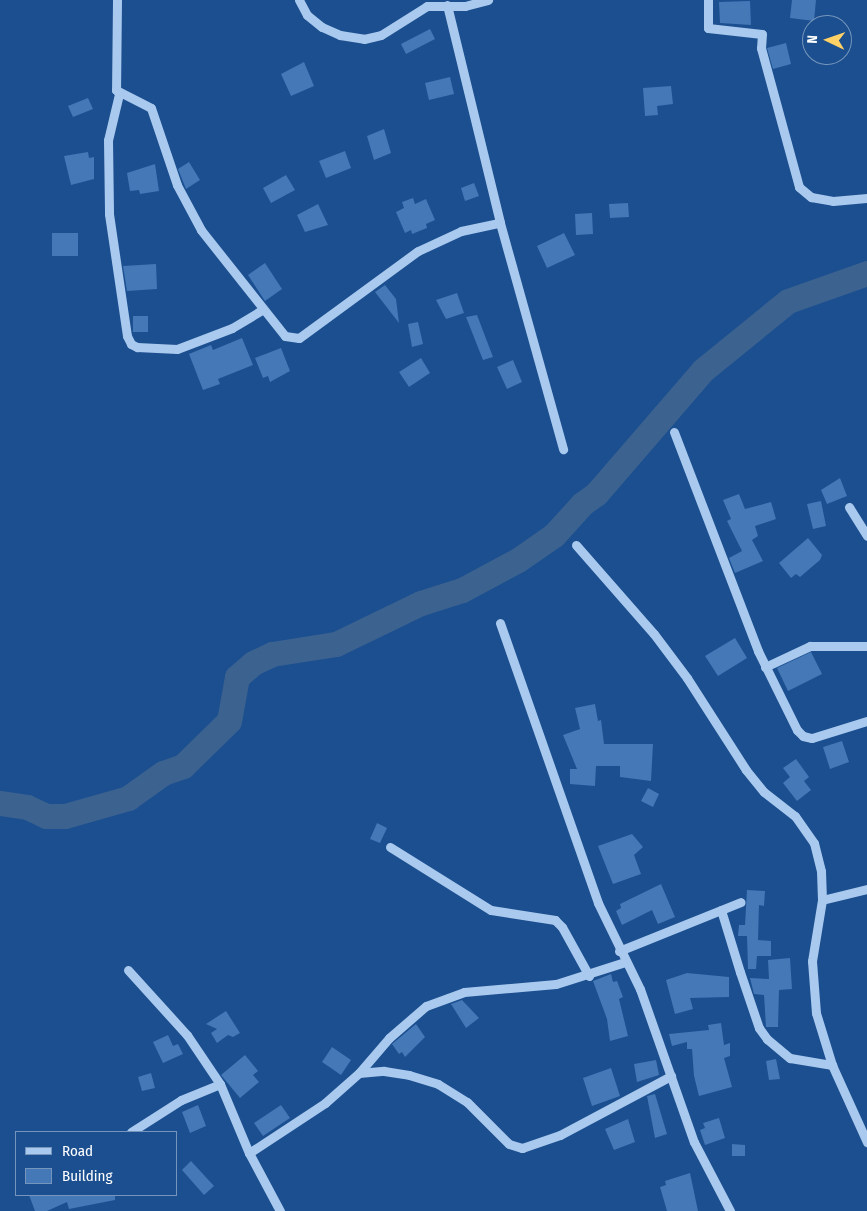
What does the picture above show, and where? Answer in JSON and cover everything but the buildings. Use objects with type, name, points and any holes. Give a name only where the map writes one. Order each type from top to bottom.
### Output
[{"type":"street","points":[[117,0],[114,84],[118,94],[108,140],[109,214],[127,336],[131,344],[137,347],[177,349],[232,328],[262,310]]},
{"type":"street","points":[[299,0],[307,15],[322,27],[340,35],[364,38],[381,35],[427,6],[465,6],[488,0]]},
{"type":"street","points":[[708,0],[708,28],[762,34],[761,48],[799,187],[811,198],[826,200],[867,198]]},
{"type":"street","points":[[447,5],[500,223],[563,449]]},
{"type":"street","points":[[118,94],[151,108],[177,185],[189,207],[214,248],[262,310],[285,336],[298,338],[418,251],[461,231],[500,223]]},
{"type":"street","points":[[674,432],[765,667],[784,708],[803,736],[817,737],[867,721]]},
{"type":"street","points":[[849,506],[867,536]]},
{"type":"street","points":[[576,545],[654,634],[699,694],[746,770],[804,828],[818,854],[822,900],[812,961],[816,1013],[832,1065],[867,1142]]},
{"type":"street","points":[[500,623],[598,903],[619,951],[640,989],[694,1142],[727,1210]]},
{"type":"street","points":[[765,667],[810,646],[867,646]]},
{"type":"street","points":[[390,847],[491,910],[555,920],[562,927],[589,976]]},
{"type":"street","points":[[822,900],[867,889]]},
{"type":"street","points":[[619,951],[741,902]]},
{"type":"street","points":[[722,910],[743,982],[759,1028],[767,1039],[790,1058],[832,1065]]},
{"type":"street","points":[[249,1153],[325,1103],[359,1073],[388,1038],[426,1006],[464,992],[532,989],[589,976],[625,962]]},
{"type":"street","points":[[128,970],[187,1035],[220,1084],[249,1153],[277,1210]]},
{"type":"street","points":[[359,1073],[400,1074],[438,1084],[467,1102],[509,1144],[522,1148],[560,1135],[671,1076]]},
{"type":"street","points":[[133,1131],[181,1100],[220,1084]]},
{"type":"waterway","points":[[0,803],[27,807],[46,816],[65,816],[128,798],[163,773],[183,766],[229,721],[237,677],[253,663],[272,654],[336,644],[421,603],[462,590],[518,560],[554,535],[582,504],[596,494],[703,370],[788,301],[867,273]]}]
